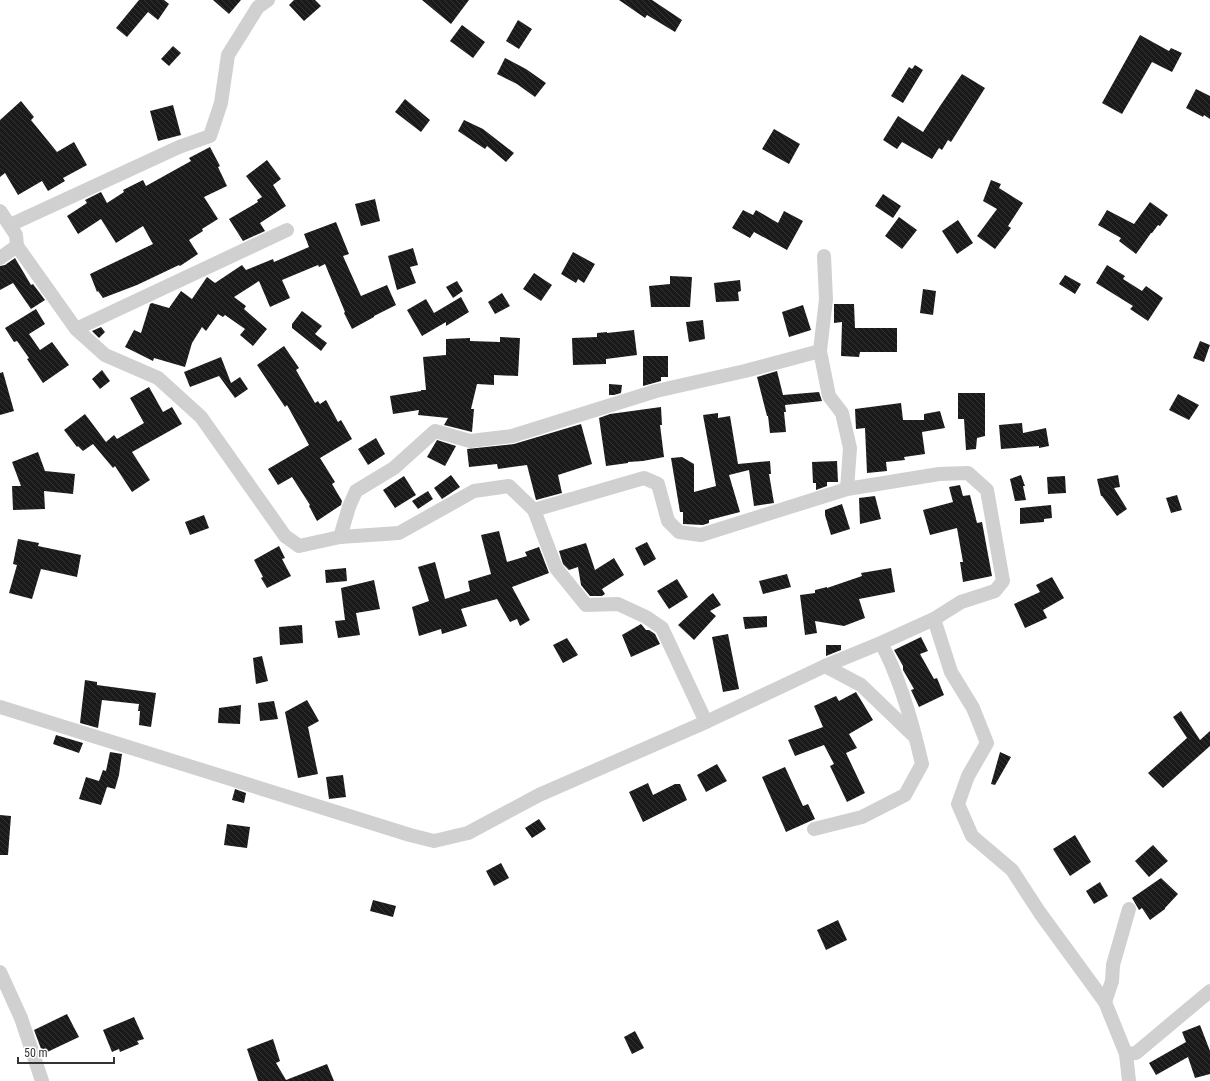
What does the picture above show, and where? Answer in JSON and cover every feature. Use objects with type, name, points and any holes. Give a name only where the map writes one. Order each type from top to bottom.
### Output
[{"type":"street","points":[[10,225],[179,147],[210,136],[221,103],[228,55],[258,7],[268,0]]},
{"type":"street","points":[[0,211],[16,235],[17,246],[76,329],[105,355],[158,378],[201,417],[285,536],[299,546],[340,537],[399,533],[474,491],[509,486],[534,510],[556,568],[586,605],[618,604],[646,616],[662,628],[706,722]]},
{"type":"street","points":[[76,329],[287,230]]},
{"type":"street","points":[[0,258],[17,246]]},
{"type":"street","points":[[824,256],[826,300],[820,351],[829,396],[842,413],[850,448],[847,489]]},
{"type":"street","points":[[340,537],[349,507],[356,491],[394,468],[435,432],[470,440],[512,436],[656,390],[746,371],[820,351]]},
{"type":"street","points":[[0,708],[410,835],[434,840],[468,833],[539,795],[706,722],[825,666],[934,619],[960,602],[995,591],[1003,581],[987,490],[968,473],[939,474],[847,489],[701,534],[679,532],[668,521],[658,484],[644,478],[534,510]]},
{"type":"street","points":[[934,619],[951,672],[973,708],[987,743],[968,776],[958,804],[972,836],[1012,870],[1040,913],[1105,1002],[1126,1054],[1129,1081]]},
{"type":"street","points":[[814,829],[862,817],[905,794],[922,764],[916,739],[890,659],[881,643]]},
{"type":"street","points":[[825,666],[861,685],[916,739]]},
{"type":"street","points":[[1105,1002],[1112,981],[1113,965],[1129,909]]},
{"type":"street","points":[[0,972],[21,1018],[42,1081]]},
{"type":"street","points":[[1126,1054],[1136,1053],[1210,991]]},
{"type":"building","points":[[139,0],[164,0],[169,4],[158,20],[148,12],[127,37],[116,28]]},
{"type":"building","points":[[213,0],[241,0],[229,14]]},
{"type":"building","points":[[294,0],[315,0],[321,6],[304,21],[289,5]]},
{"type":"building","points":[[422,0],[469,0],[451,24]]},
{"type":"building","points":[[619,0],[652,0],[682,20],[675,32],[647,15],[645,18]]},
{"type":"building","points":[[518,20],[532,29],[519,49],[506,41]]},
{"type":"building","points":[[462,25],[485,42],[473,58],[450,41]]},
{"type":"building","points":[[1140,35],[1169,51],[1171,48],[1182,53],[1172,72],[1152,62],[1122,114],[1102,103]]},
{"type":"building","points":[[173,46],[181,53],[169,66],[161,59]]},
{"type":"building","points":[[505,58],[526,69],[546,83],[535,97],[517,84],[497,74]]},
{"type":"building","points":[[915,65],[923,70],[903,103],[891,96],[909,67],[912,69]]},
{"type":"building","points":[[962,74],[985,88],[951,142],[948,140],[942,150],[939,148],[932,159],[902,142],[897,149],[883,140],[898,116],[923,132]]},
{"type":"building","points":[[1196,89],[1210,96],[1210,119],[1186,108]]},
{"type":"building","points":[[405,99],[430,120],[421,132],[395,112]]},
{"type":"building","points":[[21,101],[34,117],[31,120],[57,152],[74,142],[87,165],[63,178],[65,181],[48,191],[42,181],[18,195],[5,173],[0,177],[0,120]]},
{"type":"building","points":[[173,105],[181,135],[158,141],[150,111]]},
{"type":"building","points":[[464,120],[483,129],[514,153],[506,162],[487,146],[485,149],[458,131]]},
{"type":"building","points":[[774,129],[800,144],[789,164],[762,149]]},
{"type":"building","points":[[210,147],[220,166],[218,167],[227,186],[204,197],[218,219],[202,229],[203,231],[189,240],[198,254],[180,266],[179,265],[137,285],[103,298],[98,291],[97,292],[90,274],[153,244],[143,226],[116,243],[101,219],[78,234],[67,216],[87,203],[85,200],[101,192],[107,203],[124,192],[123,190],[143,180],[146,186],[191,161],[189,158]]},
{"type":"building","points":[[267,160],[281,179],[273,185],[286,206],[260,223],[265,231],[243,241],[229,219],[258,202],[257,200],[262,197],[246,176]]},
{"type":"building","points":[[991,180],[1001,184],[999,188],[1023,203],[1008,226],[1011,228],[995,249],[977,236],[997,209],[983,201]]},
{"type":"building","points":[[883,194],[901,206],[893,218],[875,206]]},
{"type":"building","points":[[375,199],[380,221],[361,226],[355,204]]},
{"type":"building","points":[[1150,202],[1168,215],[1160,226],[1158,225],[1151,233],[1136,254],[1119,241],[1121,238],[1098,225],[1107,210],[1134,224]]},
{"type":"building","points":[[743,210],[753,215],[756,210],[778,223],[784,211],[803,221],[787,250],[754,232],[750,238],[732,228]]},
{"type":"building","points":[[899,217],[917,230],[902,249],[885,236]]},
{"type":"building","points":[[958,220],[973,243],[957,254],[942,231]]},
{"type":"building","points":[[336,222],[349,254],[343,256],[361,296],[387,285],[396,305],[352,329],[344,313],[345,312],[325,264],[319,267],[318,265],[282,280],[290,298],[270,307],[259,281],[234,297],[246,306],[244,309],[267,329],[253,346],[240,335],[245,329],[225,315],[223,317],[218,314],[206,331],[202,327],[192,343],[185,367],[154,358],[153,361],[125,347],[134,330],[141,333],[150,304],[152,303],[169,308],[181,291],[192,299],[207,277],[215,283],[242,265],[246,270],[273,259],[274,262],[309,247],[304,234]]},
{"type":"building","points":[[413,248],[418,265],[410,267],[416,283],[397,290],[388,256]]},
{"type":"building","points":[[573,252],[595,264],[584,283],[578,279],[576,283],[561,274]]},
{"type":"building","points":[[15,258],[31,285],[33,284],[45,300],[31,309],[13,283],[0,290],[0,266],[5,265]]},
{"type":"building","points":[[1107,265],[1125,276],[1123,279],[1142,291],[1146,286],[1163,298],[1148,321],[1130,309],[1133,306],[1096,283]]},
{"type":"building","points":[[534,273],[552,285],[541,301],[523,289]]},
{"type":"building","points":[[1065,275],[1081,284],[1075,294],[1059,284]]},
{"type":"building","points":[[670,276],[692,277],[690,307],[651,307],[649,286],[670,284]]},
{"type":"building","points":[[740,280],[741,291],[738,292],[739,301],[716,302],[714,283]]},
{"type":"building","points":[[457,281],[463,291],[453,298],[446,287]]},
{"type":"building","points":[[923,289],[936,291],[933,315],[920,313]]},
{"type":"building","points":[[502,293],[510,306],[495,314],[488,302]]},
{"type":"building","points":[[461,297],[469,312],[446,326],[446,322],[422,336],[407,310],[426,299],[434,313]]},
{"type":"building","points":[[834,304],[854,304],[855,328],[897,328],[897,352],[860,352],[859,357],[841,356],[842,322],[834,323]]},
{"type":"building","points":[[803,305],[811,330],[789,337],[782,312]]},
{"type":"building","points":[[36,309],[45,324],[29,334],[40,350],[52,342],[69,365],[43,383],[27,359],[29,358],[17,341],[14,342],[5,328]]},
{"type":"building","points":[[302,311],[322,326],[315,334],[327,343],[321,351],[292,328],[292,324]]},
{"type":"building","points":[[703,320],[705,339],[689,342],[686,322]]},
{"type":"building","points":[[101,327],[105,332],[99,338],[92,331]]},
{"type":"building","points":[[634,330],[637,355],[606,359],[606,364],[573,365],[572,338],[597,337],[597,333]]},
{"type":"building","points":[[500,337],[520,338],[518,376],[494,375],[494,385],[477,384],[471,409],[474,409],[472,432],[444,425],[448,418],[418,415],[419,410],[393,414],[390,396],[426,390],[423,357],[446,355],[446,339],[470,338],[470,341],[500,342]]},
{"type":"building","points":[[1200,341],[1210,345],[1204,362],[1193,358]]},
{"type":"building","points":[[284,346],[299,368],[296,370],[315,403],[318,401],[320,404],[326,400],[338,422],[341,420],[352,439],[320,458],[335,482],[332,484],[342,501],[341,505],[317,521],[309,506],[310,505],[292,477],[278,485],[268,469],[309,445],[287,405],[285,407],[257,365]]},
{"type":"building","points":[[643,356],[668,356],[668,377],[661,377],[661,381],[643,386]]},
{"type":"building","points":[[221,357],[231,383],[240,377],[248,389],[235,398],[219,376],[190,387],[184,372]]},
{"type":"building","points":[[102,370],[110,381],[100,389],[92,379]]},
{"type":"building","points":[[777,371],[783,395],[819,392],[822,401],[785,405],[786,412],[784,412],[786,432],[770,433],[768,416],[757,377]]},
{"type":"building","points":[[3,372],[14,411],[0,415],[0,373]]},
{"type":"building","points":[[609,384],[622,385],[621,393],[609,395]]},
{"type":"building","points":[[149,387],[163,412],[172,407],[182,424],[132,452],[150,480],[132,492],[115,466],[113,468],[93,444],[83,451],[78,446],[77,447],[64,430],[85,414],[106,442],[114,435],[117,439],[144,423],[130,398]]},
{"type":"building","points":[[958,393],[985,393],[985,436],[977,438],[976,449],[966,450],[964,419],[958,419]]},
{"type":"building","points":[[1178,394],[1199,405],[1189,420],[1169,410]]},
{"type":"building","points":[[901,403],[903,420],[924,420],[924,414],[940,411],[945,428],[922,432],[925,454],[904,457],[905,460],[886,462],[887,471],[867,473],[865,428],[856,429],[855,409]]},
{"type":"building","points":[[661,407],[662,425],[660,425],[664,457],[606,466],[599,418],[610,414]]},
{"type":"building","points":[[718,413],[718,418],[730,416],[738,464],[770,461],[771,474],[769,474],[774,503],[754,506],[749,470],[729,475],[740,512],[709,520],[709,523],[703,525],[683,524],[683,512],[680,512],[671,458],[682,457],[694,464],[694,492],[716,486],[703,415]]},
{"type":"building","points":[[1022,423],[1023,433],[1046,428],[1049,446],[1039,448],[1039,446],[1001,449],[999,425]]},
{"type":"building","points":[[581,424],[592,464],[558,475],[562,493],[536,500],[527,465],[498,469],[497,464],[469,467],[467,449],[514,444]]},
{"type":"building","points":[[376,438],[385,454],[368,465],[358,449]]},
{"type":"building","points":[[437,440],[456,446],[445,466],[427,457]]},
{"type":"building","points":[[38,452],[45,471],[75,474],[73,494],[44,491],[45,509],[13,510],[12,486],[21,486],[12,462]]},
{"type":"building","points":[[837,461],[838,482],[827,482],[827,486],[816,490],[816,483],[813,483],[812,462]]},
{"type":"building","points":[[451,475],[460,487],[442,499],[434,488]]},
{"type":"building","points":[[1021,475],[1025,486],[1023,486],[1026,500],[1015,501],[1010,479]]},
{"type":"building","points":[[1118,475],[1120,487],[1114,488],[1127,509],[1117,516],[1101,496],[1097,479]]},
{"type":"building","points":[[404,476],[416,495],[395,508],[383,490]]},
{"type":"building","points":[[1065,476],[1066,493],[1048,494],[1047,477]]},
{"type":"building","points":[[960,485],[963,496],[970,495],[977,523],[982,522],[992,576],[963,582],[960,562],[963,562],[957,528],[930,535],[923,510],[953,502],[949,487]]},
{"type":"building","points":[[428,491],[433,499],[418,509],[412,501]]},
{"type":"building","points":[[1177,495],[1182,510],[1171,513],[1166,498]]},
{"type":"building","points":[[875,496],[881,519],[860,524],[859,498]]},
{"type":"building","points":[[842,504],[850,529],[831,535],[825,510]]},
{"type":"building","points":[[1051,505],[1052,518],[1044,519],[1044,522],[1020,524],[1020,508]]},
{"type":"building","points":[[204,515],[209,528],[190,535],[185,522]]},
{"type":"building","points":[[499,531],[507,562],[527,556],[525,552],[539,547],[549,573],[512,587],[530,620],[520,626],[517,619],[510,622],[497,599],[461,609],[467,626],[442,634],[441,629],[419,636],[412,607],[429,601],[418,567],[435,562],[445,599],[470,591],[468,581],[491,574],[481,535]]},
{"type":"building","points":[[18,539],[39,543],[38,546],[81,555],[77,577],[41,569],[32,599],[9,593],[17,565],[13,564]]},
{"type":"building","points":[[647,542],[656,559],[644,566],[635,548]]},
{"type":"building","points":[[586,543],[595,570],[614,558],[624,575],[602,589],[605,594],[602,596],[590,596],[581,585],[578,567],[569,570],[563,564],[559,551]]},
{"type":"building","points":[[279,546],[285,558],[282,559],[291,576],[267,588],[261,578],[263,577],[254,560]]},
{"type":"building","points":[[346,568],[347,581],[326,583],[325,570]]},
{"type":"building","points":[[891,568],[895,592],[859,599],[865,618],[844,626],[815,621],[817,633],[805,635],[800,595],[815,593],[815,590],[827,588],[862,576],[861,573]]},
{"type":"building","points":[[787,574],[791,587],[763,594],[759,581]]},
{"type":"building","points":[[1052,577],[1064,598],[1043,610],[1047,618],[1025,628],[1014,604],[1040,592],[1036,585]]},
{"type":"building","points":[[677,579],[688,597],[669,609],[657,591]]},
{"type":"building","points":[[374,580],[380,609],[356,613],[360,635],[338,638],[335,621],[345,620],[341,588]]},
{"type":"building","points":[[713,593],[721,605],[710,611],[716,616],[694,640],[678,625]]},
{"type":"building","points":[[767,616],[767,627],[745,629],[743,617]]},
{"type":"building","points":[[641,624],[646,630],[649,630],[655,634],[660,644],[631,657],[622,635]]},
{"type":"building","points":[[302,625],[303,643],[280,645],[279,627]]},
{"type":"building","points":[[728,634],[739,689],[723,692],[712,637]]},
{"type":"building","points":[[921,637],[928,651],[920,654],[934,679],[937,678],[944,695],[919,707],[911,690],[914,689],[894,650]]},
{"type":"building","points":[[567,638],[578,655],[563,663],[553,645]]},
{"type":"building","points":[[826,645],[841,645],[841,650],[826,656]]},
{"type":"building","points":[[262,656],[268,681],[256,684],[253,658]]},
{"type":"building","points":[[85,680],[97,682],[97,685],[156,693],[151,727],[139,725],[139,704],[102,700],[98,728],[80,723]]},
{"type":"building","points":[[856,692],[873,720],[849,734],[857,748],[846,753],[865,793],[847,802],[830,766],[834,764],[824,745],[795,756],[788,740],[823,727],[814,706],[836,696],[839,701]]},
{"type":"building","points":[[307,700],[319,721],[308,727],[318,774],[298,778],[285,712]]},
{"type":"building","points":[[274,701],[278,719],[260,721],[258,703]]},
{"type":"building","points":[[241,705],[240,724],[218,723],[219,708]]},
{"type":"building","points":[[1181,711],[1200,740],[1210,731],[1210,746],[1163,788],[1148,773],[1187,738],[1173,717]]},
{"type":"building","points":[[56,735],[83,743],[79,753],[53,744]]},
{"type":"building","points":[[110,752],[122,754],[115,789],[107,787],[101,805],[79,799],[86,777],[99,781],[103,770],[106,771]]},
{"type":"building","points":[[1000,752],[1011,757],[995,785],[991,784]]},
{"type":"building","points":[[717,764],[727,781],[706,792],[697,775]]},
{"type":"building","points":[[785,767],[803,806],[808,804],[815,819],[786,832],[762,777]]},
{"type":"building","points":[[343,775],[346,797],[329,799],[326,777]]},
{"type":"building","points":[[648,783],[653,795],[675,784],[680,784],[687,800],[643,822],[629,792]]},
{"type":"building","points":[[235,789],[246,793],[244,803],[232,800]]},
{"type":"building","points":[[0,815],[11,816],[8,855],[0,855]]},
{"type":"building","points":[[539,819],[546,829],[532,838],[525,828]]},
{"type":"building","points":[[227,824],[250,827],[247,848],[224,845]]},
{"type":"building","points":[[1075,835],[1091,862],[1070,876],[1053,849]]},
{"type":"building","points":[[1153,845],[1168,861],[1149,877],[1135,861]]},
{"type":"building","points":[[501,863],[509,878],[494,886],[486,871]]},
{"type":"building","points":[[1161,878],[1178,894],[1165,909],[1150,920],[1142,908],[1139,910],[1132,898]]},
{"type":"building","points":[[1100,882],[1108,896],[1094,904],[1086,891]]},
{"type":"building","points":[[373,900],[396,906],[393,917],[370,911]]},
{"type":"building","points":[[838,920],[847,940],[826,950],[817,930]]},
{"type":"building","points":[[67,1014],[79,1037],[43,1054],[34,1030]]},
{"type":"building","points":[[134,1017],[144,1039],[137,1041],[139,1044],[120,1052],[119,1049],[112,1052],[103,1030]]},
{"type":"building","points":[[1200,1025],[1210,1051],[1210,1074],[1195,1078],[1188,1057],[1156,1075],[1149,1063],[1186,1042],[1182,1032]]},
{"type":"building","points":[[635,1031],[644,1048],[632,1054],[624,1037]]},
{"type":"building","points":[[273,1039],[280,1061],[276,1063],[286,1080],[327,1064],[334,1081],[258,1081],[247,1049]]}]
